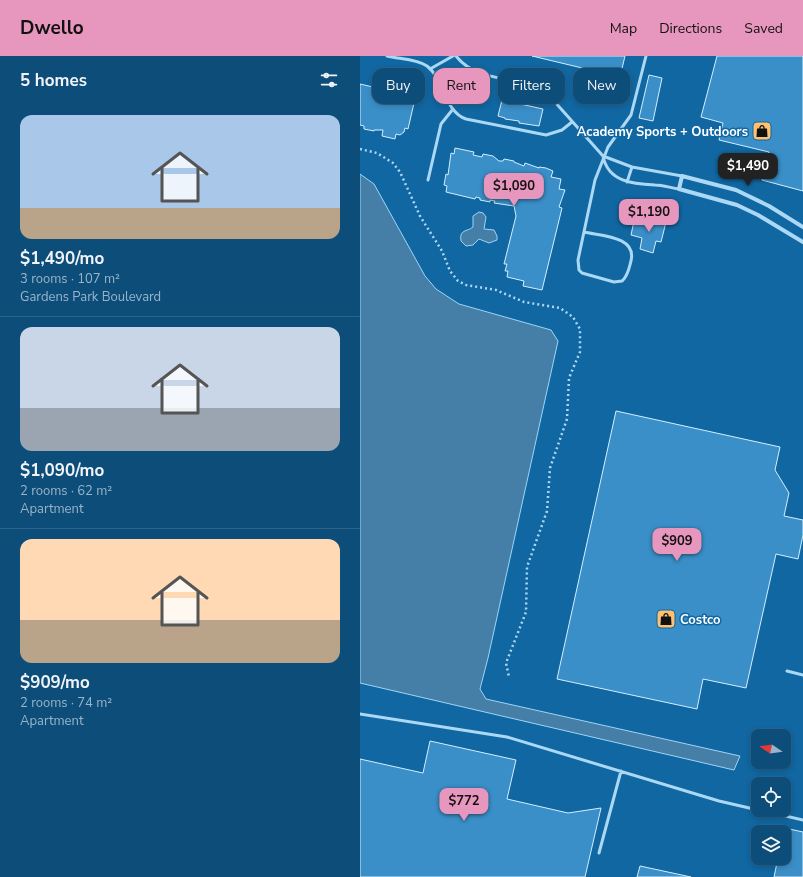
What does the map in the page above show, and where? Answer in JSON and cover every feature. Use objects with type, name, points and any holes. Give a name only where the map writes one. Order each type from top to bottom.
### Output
[{"type":"street","points":[[803,227],[769,206],[736,190],[682,176],[679,189],[737,205],[758,215],[803,242]]},
{"type":"lane","points":[[388,56],[422,64],[430,69],[453,109],[466,119],[541,135],[557,132],[572,122]]},
{"type":"lane","points":[[430,69],[455,56],[465,65],[482,74],[540,89],[556,102],[603,156],[608,171],[627,182],[679,189]]},
{"type":"lane","points":[[584,232],[623,241],[630,247],[632,256],[628,274],[622,281],[614,282],[582,274],[579,270],[578,260],[595,180],[603,156],[613,139],[631,115],[646,56]]},
{"type":"lane","points":[[428,180],[441,124],[453,109]]},
{"type":"lane","points":[[603,156],[632,167],[682,176]]},
{"type":"lane","points":[[627,182],[632,167]]},
{"type":"lane","points":[[787,671],[803,675]]},
{"type":"lane","points":[[360,714],[507,737],[719,801],[751,808]]},
{"type":"lane","points":[[599,853],[621,771]]},
{"type":"lane","points":[[790,817],[803,820]]},
{"type":"path","points":[[360,149],[372,151],[382,156],[392,163],[400,172],[420,216],[442,251],[450,271],[458,281],[470,286],[496,290],[524,302],[560,308],[573,317],[580,329],[580,352],[570,378],[567,419],[550,468],[547,511],[527,567],[526,612],[506,663],[509,678]]},
{"type":"water","points":[[360,174],[374,184],[425,276],[436,289],[459,304],[551,330],[558,341],[480,689],[486,699],[740,756],[734,770],[360,683]]},
{"type":"water","points":[[479,212],[483,213],[486,217],[484,229],[494,230],[497,240],[489,243],[479,239],[473,245],[466,246],[461,241],[461,234],[473,227],[473,216]]},
{"type":"building","points":[[532,56],[625,56],[622,68],[582,68]]},
{"type":"building","name":"Academy Sports + Outdoors","points":[[717,56],[803,56],[803,191],[762,180],[769,152],[719,140],[723,123],[701,117]]},
{"type":"building","points":[[649,75],[662,78],[653,121],[639,118]]},
{"type":"building","points":[[360,84],[372,87],[372,104],[414,104],[408,129],[405,128],[404,132],[400,135],[396,134],[395,139],[382,136],[383,130],[374,131],[364,129],[364,126],[360,125]]},
{"type":"building","points":[[501,104],[520,104],[543,109],[539,126],[519,123],[519,121],[505,119],[498,116]]},
{"type":"building","points":[[455,148],[474,152],[473,155],[482,157],[483,154],[493,156],[499,161],[503,161],[504,159],[514,161],[524,166],[525,163],[539,168],[546,168],[553,171],[551,177],[561,179],[559,189],[565,190],[559,207],[562,208],[542,290],[523,286],[524,281],[507,277],[508,271],[505,271],[507,264],[504,264],[516,216],[514,206],[446,192],[447,186],[444,185],[446,174],[448,175],[451,153],[454,154]]},
{"type":"building","points":[[646,218],[666,222],[661,242],[656,241],[653,253],[640,249],[642,238],[631,235],[634,221],[645,224]]},
{"type":"building","name":"Costco","points":[[616,411],[780,447],[775,470],[789,493],[784,516],[803,520],[803,535],[798,559],[776,554],[746,688],[703,679],[697,709],[557,679]]},
{"type":"building","points":[[430,741],[516,760],[507,799],[568,813],[601,808],[585,877],[360,877],[360,759],[423,773]]},
{"type":"building","points":[[791,829],[803,832],[803,877],[774,877],[777,865],[791,865]]},
{"type":"building","points":[[640,866],[691,877],[637,877]]},
{"type":"place","name":"Academy Sports + Outdoors","points":[[762,131]]},
{"type":"place","name":"Costco","points":[[666,619]]}]
